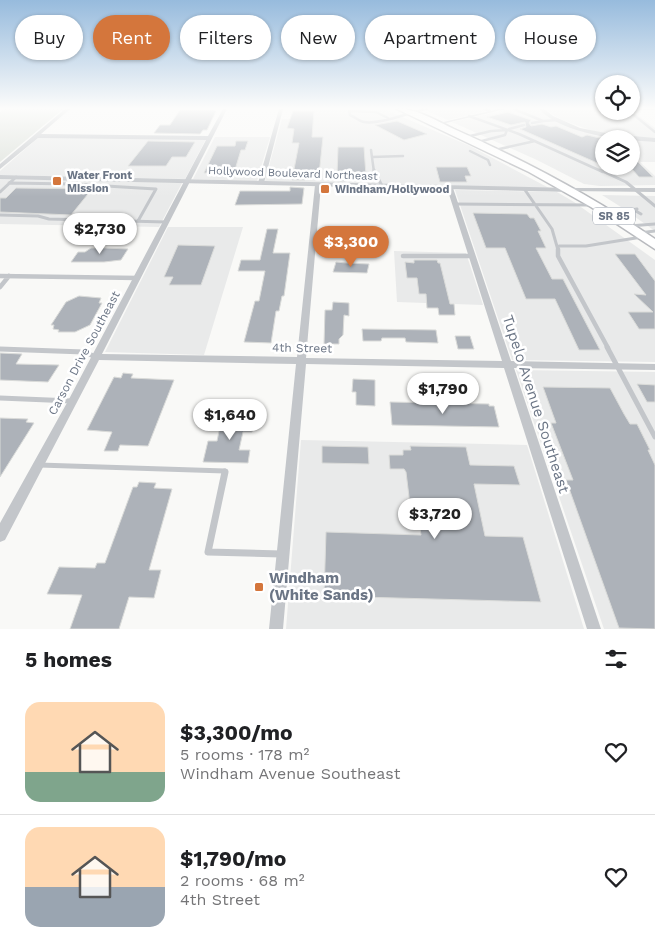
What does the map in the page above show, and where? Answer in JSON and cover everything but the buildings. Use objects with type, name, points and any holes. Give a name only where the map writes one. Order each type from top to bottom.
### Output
[{"type":"highway","name":"SR 85","points":[[469,138],[571,190],[597,205],[655,245]]},
{"type":"street","points":[[0,168],[34,138]]},
{"type":"street","name":"Carson Drive Southeast","points":[[0,536],[211,138]]},
{"type":"street","points":[[261,183],[273,138]]},
{"type":"street","points":[[636,138],[655,140]]},
{"type":"street","name":"Hollywood Boulevard Northeast","points":[[0,177],[13,180],[188,181],[525,190],[655,190]]},
{"type":"street","points":[[276,629],[318,185]]},
{"type":"street","name":"Tupelo Avenue Southeast","points":[[450,188],[594,629]]},
{"type":"street","name":"4th Street","points":[[96,357],[655,367]]},
{"type":"lane","points":[[478,142],[492,138]]},
{"type":"lane","points":[[528,138],[626,182],[655,206]]},
{"type":"lane","points":[[495,150],[535,141]]},
{"type":"lane","points":[[371,150],[374,172],[382,186]]},
{"type":"lane","points":[[470,151],[488,160],[490,165]]},
{"type":"lane","points":[[372,156],[402,156]]},
{"type":"lane","points":[[0,192],[13,180]]},
{"type":"lane","points":[[76,181],[156,189],[138,221]]},
{"type":"lane","points":[[525,190],[540,209],[554,232],[559,246],[558,256],[655,437]]},
{"type":"lane","points":[[456,204],[597,205]]},
{"type":"lane","points":[[648,208],[655,206]]},
{"type":"lane","points":[[609,213],[636,209],[640,214]]},
{"type":"lane","points":[[0,215],[38,216],[49,219],[166,222]]},
{"type":"lane","points":[[559,246],[586,246],[636,232],[655,224],[649,219]]},
{"type":"lane","points":[[636,232],[655,231]]},
{"type":"lane","points":[[403,256],[472,256]]},
{"type":"lane","points":[[0,276],[138,278]]},
{"type":"lane","points":[[0,287],[9,276]]},
{"type":"lane","points":[[0,349],[84,352],[96,357]]},
{"type":"lane","points":[[0,398],[73,401]]},
{"type":"lane","points":[[37,465],[225,471],[208,552],[283,554]]},
{"type":"shaded area","points":[[0,138],[28,138],[0,162]]},
{"type":"shaded area","points":[[38,138],[206,139],[185,179],[0,175],[0,171]]},
{"type":"shaded area","points":[[214,138],[270,138],[257,181],[193,179]]},
{"type":"shaded area","points":[[277,138],[452,138],[549,188],[265,181]]},
{"type":"shaded area","points":[[489,138],[595,138],[595,175],[640,175],[640,162],[655,176],[655,185],[600,186],[584,184]]},
{"type":"shaded area","points":[[640,141],[655,142],[655,162],[640,162]]},
{"type":"shaded area","points":[[0,179],[182,183],[159,227],[0,224]]},
{"type":"shaded area","points":[[455,190],[557,192],[655,260],[655,362],[512,360]]},
{"type":"shaded area","points":[[602,195],[655,196],[655,231],[621,207]]},
{"type":"shaded area","points":[[168,227],[243,227],[204,355],[105,352]]},
{"type":"shaded area","points":[[394,251],[466,253],[483,305],[397,302]]},
{"type":"shaded area","points":[[516,370],[655,372],[655,629],[604,629]]},
{"type":"shaded area","points":[[301,440],[527,445],[584,629],[286,629]]},
{"type":"place","name":"Water Front Mission","points":[[57,181]]},
{"type":"place","name":"Windham/Hollywood","points":[[325,189]]},
{"type":"place","name":"Windham (White Sands)","points":[[259,587]]}]
